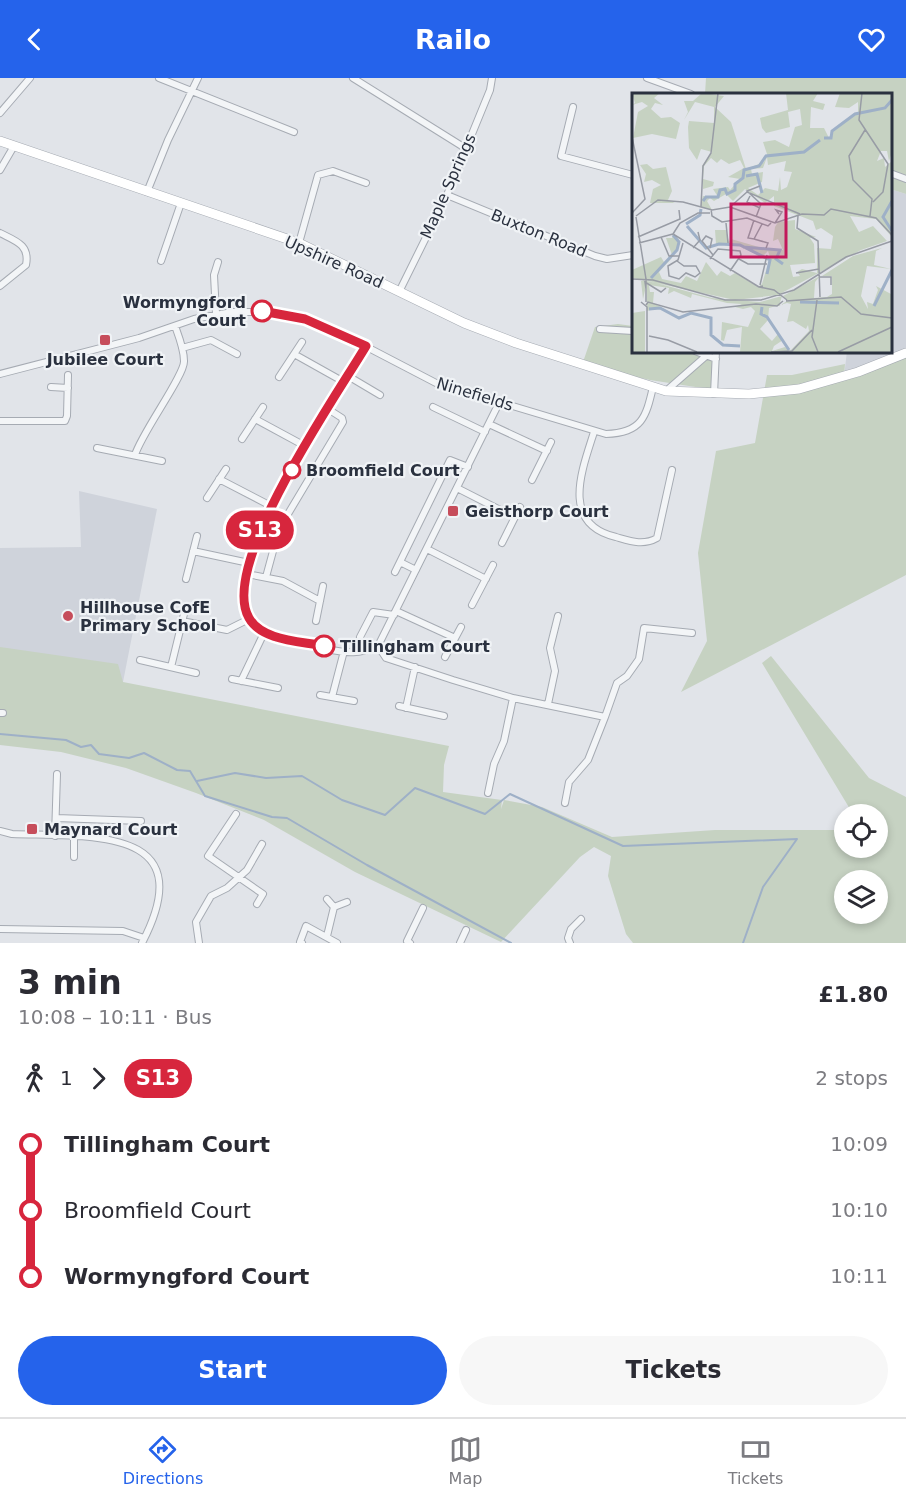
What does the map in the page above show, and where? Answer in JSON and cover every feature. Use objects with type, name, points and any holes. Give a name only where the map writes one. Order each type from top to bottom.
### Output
[{"type":"street","points":[[0,113],[30,78]]},
{"type":"street","points":[[159,78],[294,132]]},
{"type":"street","points":[[147,192],[168,140],[198,78]]},
{"type":"street","points":[[353,78],[465,148]]},
{"type":"street","name":"Maple Springs","points":[[399,292],[447,195],[490,90],[492,78]]},
{"type":"street","points":[[647,78],[688,93]]},
{"type":"street","points":[[573,107],[561,156],[632,175]]},
{"type":"street","name":"Upshire Road","points":[[0,141],[299,243],[464,323],[516,343],[666,391],[714,395],[808,388],[906,353]]},
{"type":"street","points":[[0,170],[14,146]]},
{"type":"street","points":[[299,243],[318,175],[333,171],[366,183]]},
{"type":"street","points":[[891,173],[906,179]]},
{"type":"street","name":"Buxton Road","points":[[447,195],[595,256],[607,259],[632,255]]},
{"type":"street","points":[[161,261],[181,203]]},
{"type":"street","points":[[0,233],[20,243],[28,257],[26,265],[0,286]]},
{"type":"street","points":[[216,314],[214,275],[218,261]]},
{"type":"street","name":"Ninefields","points":[[0,374],[105,348],[216,314],[241,311],[275,312],[305,319],[366,346],[436,383],[594,432],[614,434],[639,424],[647,412],[653,387]]},
{"type":"street","points":[[135,455],[139,441],[184,368],[182,348],[175,326]]},
{"type":"street","points":[[600,329],[632,331]]},
{"type":"street","points":[[182,348],[211,340],[237,354]]},
{"type":"street","points":[[279,377],[302,342]]},
{"type":"street","points":[[366,346],[271,506],[249,563],[244,603],[249,619],[264,633],[344,651],[356,652],[378,646],[500,402]]},
{"type":"street","points":[[696,352],[706,356],[716,355],[714,395]]},
{"type":"street","points":[[294,354],[380,395]]},
{"type":"street","points":[[666,391],[706,356]]},
{"type":"street","points":[[0,421],[64,422],[67,416],[68,375]]},
{"type":"street","points":[[51,387],[68,388]]},
{"type":"street","points":[[242,440],[263,407]]},
{"type":"street","points":[[433,407],[485,432]]},
{"type":"street","points":[[266,577],[279,529],[343,422],[342,418],[328,409]]},
{"type":"street","points":[[255,419],[306,446]]},
{"type":"street","points":[[489,424],[547,452]]},
{"type":"street","points":[[594,432],[581,474],[578,498],[588,522],[607,535],[645,543],[657,538],[672,470]]},
{"type":"street","points":[[532,480],[551,442]]},
{"type":"street","points":[[97,448],[162,461]]},
{"type":"street","points":[[395,572],[450,460],[468,467]]},
{"type":"street","points":[[207,498],[226,469]]},
{"type":"street","points":[[219,479],[271,506]]},
{"type":"street","points":[[457,488],[514,517]]},
{"type":"street","points":[[502,543],[520,507]]},
{"type":"street","points":[[186,579],[197,536]]},
{"type":"street","points":[[427,549],[486,579]]},
{"type":"street","points":[[193,551],[249,563]]},
{"type":"street","points":[[400,562],[416,570]]},
{"type":"street","points":[[472,604],[493,565]]},
{"type":"street","points":[[247,574],[283,580],[320,601]]},
{"type":"street","points":[[316,621],[323,586]]},
{"type":"street","points":[[360,637],[373,612],[395,613],[455,638]]},
{"type":"street","points":[[548,704],[555,670],[550,648],[558,616]]},
{"type":"street","points":[[171,667],[183,617],[227,630],[249,619]]},
{"type":"street","points":[[445,657],[461,627]]},
{"type":"street","points":[[565,802],[569,782],[588,759],[617,682],[636,666],[644,628],[692,633]]},
{"type":"street","points":[[241,681],[264,633]]},
{"type":"street","points":[[378,646],[386,658],[513,698],[605,717]]},
{"type":"street","points":[[332,697],[344,651]]},
{"type":"street","points":[[140,660],[196,673]]},
{"type":"street","points":[[416,667],[403,707],[444,716]]},
{"type":"street","points":[[232,679],[278,688]]},
{"type":"street","points":[[320,695],[354,701]]},
{"type":"street","points":[[488,793],[494,764],[504,741],[513,698]]},
{"type":"street","points":[[55,836],[57,774]]},
{"type":"street","points":[[236,813],[208,856],[230,870],[236,878],[263,894],[257,904]]},
{"type":"street","points":[[56,818],[141,822]]},
{"type":"street","points":[[0,831],[112,839],[127,843],[151,862],[158,874],[161,888],[159,904],[143,941],[123,931],[0,929]]},
{"type":"street","points":[[74,837],[74,857]]},
{"type":"street","points":[[199,943],[195,929],[196,922],[211,896],[226,888],[247,870],[262,844]]},
{"type":"street","points":[[327,899],[334,906]]},
{"type":"street","points":[[334,906],[347,902]]},
{"type":"street","points":[[327,936],[334,906]]},
{"type":"street","points":[[410,943],[407,941],[423,908]]},
{"type":"street","points":[[570,943],[568,938],[571,929],[581,919]]},
{"type":"street","points":[[302,943],[300,942],[306,926],[337,943]]},
{"type":"street","points":[[460,943],[466,930]]},
{"type":"shaded area","points":[[891,189],[906,194],[906,353],[844,377],[847,352],[891,352]]},
{"type":"shaded area","name":"Hillhouse CofE Primary School","points":[[79,491],[157,509],[123,682],[0,669],[0,548],[81,547]]},
{"type":"green space","points":[[706,78],[906,78],[906,194],[891,189],[891,93],[705,93]]},
{"type":"green space","points":[[618,324],[632,326],[632,352],[714,352],[715,390],[650,380],[582,365],[595,327]]},
{"type":"green space","points":[[906,353],[906,575],[681,692],[707,641],[698,553],[716,451],[755,443],[767,375],[792,375],[845,364],[844,376]]},
{"type":"green space","points":[[0,647],[118,664],[123,682],[449,746],[444,765],[443,792],[502,800],[501,809],[504,800],[542,807],[612,837],[715,830],[834,830],[834,858],[888,858],[888,804],[847,804],[762,663],[771,656],[869,778],[906,797],[906,943],[633,943],[626,934],[608,876],[611,856],[594,847],[580,857],[501,942],[355,872],[264,820],[126,768],[61,752],[0,745]]},
{"type":"waterway","points":[[0,734],[66,740],[81,747],[91,745],[99,754],[129,758],[144,753],[177,770],[190,771],[205,796],[272,817],[287,818],[367,865],[511,943]]},
{"type":"waterway","points":[[197,781],[235,773],[266,778],[302,776],[342,800],[385,815],[415,788],[485,814],[510,794],[623,846],[797,839],[763,887],[743,943]]},
{"type":"bus line","name":"S13","points":[[262,311],[305,319],[366,346],[266,514],[249,563],[245,584],[244,603],[249,619],[264,633],[324,646]]},
{"type":"place","name":"Wormyngford Court","points":[[262,311]]},
{"type":"place","name":"Jubilee Court","points":[[105,340]]},
{"type":"place","name":"Broomfield Court","points":[[292,470]]},
{"type":"place","name":"Geisthorp Court","points":[[453,511]]},
{"type":"place","name":"Hillhouse CofE Primary School","points":[[68,616]]},
{"type":"place","name":"Tillingham Court","points":[[324,646]]},
{"type":"place","name":"Maynard Court","points":[[32,829]]}]
